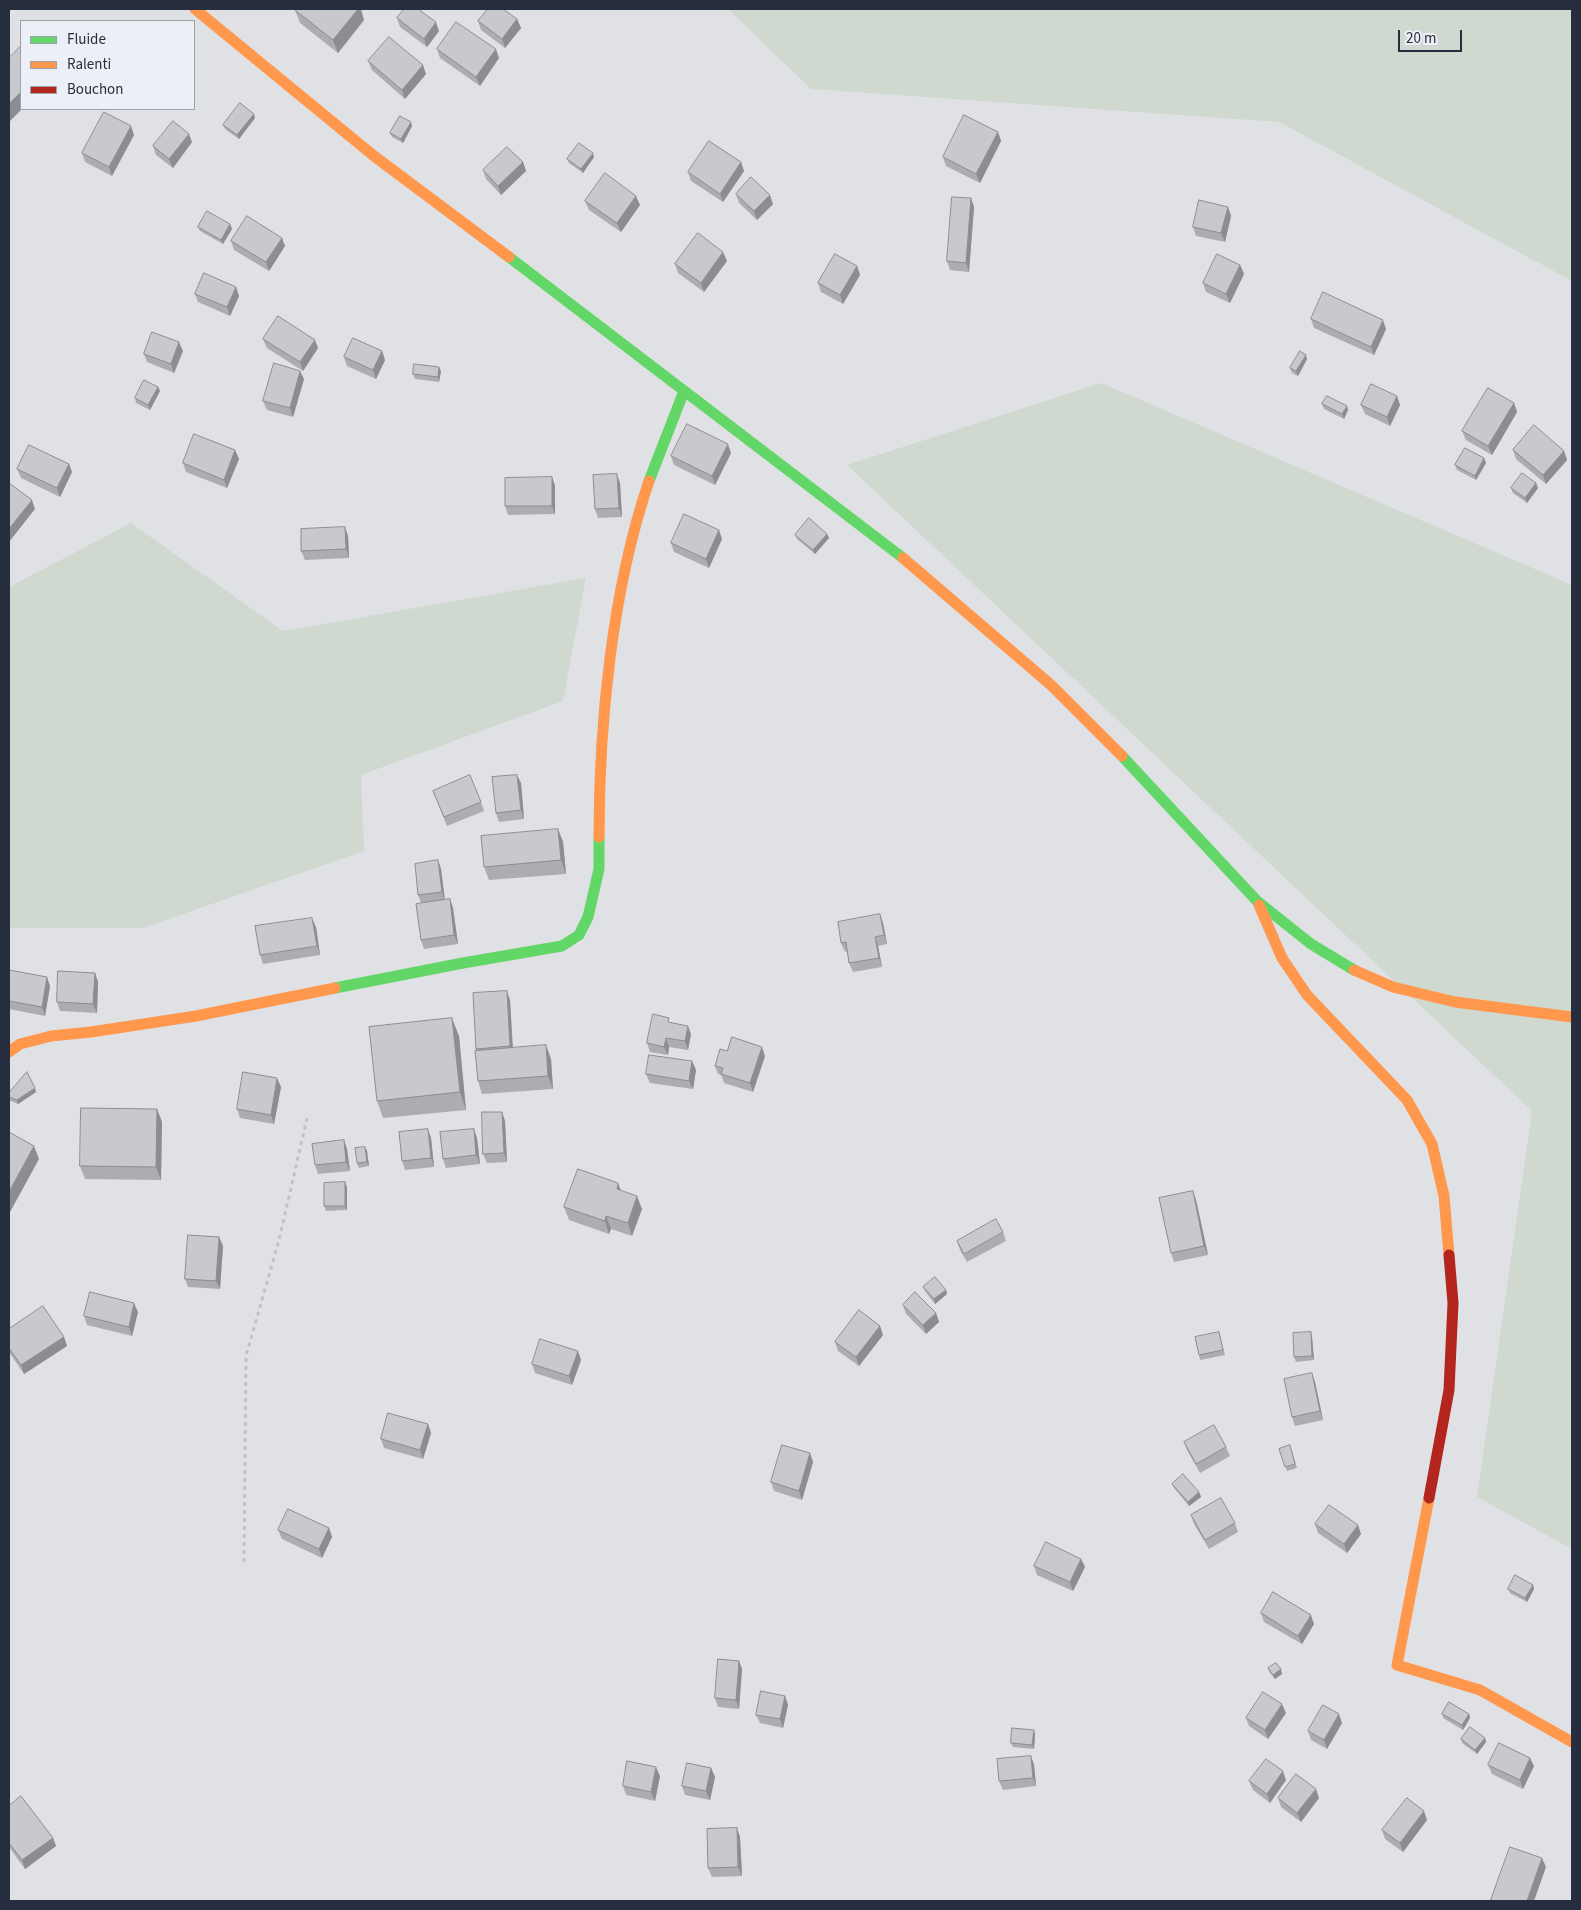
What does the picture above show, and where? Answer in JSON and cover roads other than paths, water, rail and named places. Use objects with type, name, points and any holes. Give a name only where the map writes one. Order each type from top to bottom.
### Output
[{"type":"street","points":[[195,9],[374,156],[587,315],[900,556],[1051,686],[1110,743],[1257,902],[1311,944],[1349,968],[1393,988],[1455,1002],[1572,1017]]},
{"type":"street","points":[[9,1052],[20,1044],[51,1036],[91,1032],[196,1016],[463,963],[562,946],[579,936],[588,917],[599,869],[599,806],[604,716],[617,614],[638,514],[658,454],[684,391]]},
{"type":"street","points":[[1257,902],[1282,958],[1307,995],[1407,1100],[1432,1144],[1444,1196],[1454,1303],[1449,1390],[1397,1665],[1480,1690],[1572,1742]]}]
